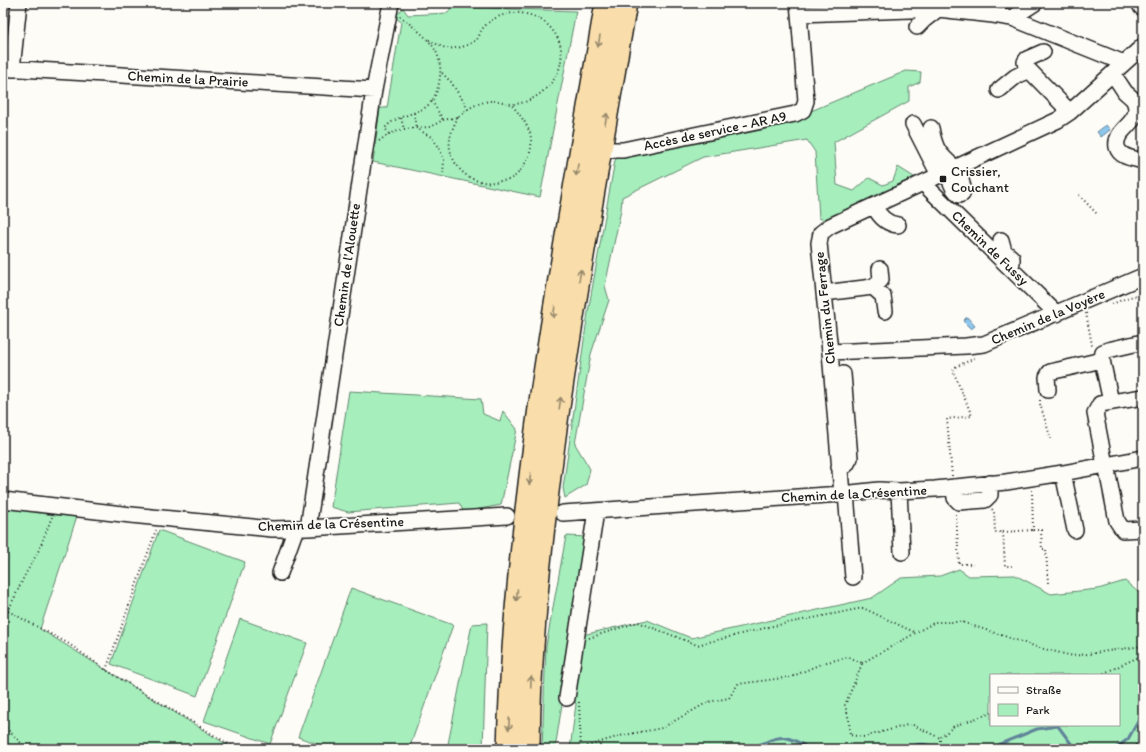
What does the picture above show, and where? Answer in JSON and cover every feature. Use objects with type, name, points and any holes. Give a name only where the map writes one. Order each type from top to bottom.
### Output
[{"type":"highway","points":[[508,749],[515,616],[534,440],[560,273],[606,3]]},
{"type":"highway","points":[[529,749],[535,618],[547,501],[571,326],[626,3]]},
{"type":"street","points":[[8,69],[19,3]]},
{"type":"street","points":[[1012,18],[1035,3]]},
{"type":"street","name":"Chemin de l'Alouette","points":[[280,573],[302,528],[374,90],[390,6]]},
{"type":"street","points":[[798,8],[938,9],[1012,18],[1124,63]]},
{"type":"street","name":"Accès de service - AR A9","points":[[601,150],[623,150],[795,114],[803,110],[806,101],[798,8]]},
{"type":"street","points":[[917,27],[938,9]]},
{"type":"street","name":"Chemin du Ferrage","points":[[853,577],[844,494],[839,467],[830,352],[819,243],[821,233],[830,226],[1058,120],[1070,112],[1143,46]]},
{"type":"street","points":[[1042,52],[1027,59],[1025,62],[1026,67],[1070,112]]},
{"type":"street","name":"Chemin de la Prairie","points":[[8,69],[374,90]]},
{"type":"street","points":[[999,90],[1028,70]]},
{"type":"street","points":[[1112,74],[1134,101],[1136,109],[1135,116],[1118,135],[1116,141],[1118,149],[1126,156],[1143,161]]},
{"type":"street","points":[[913,124],[949,171]]},
{"type":"street","points":[[931,128],[933,143],[949,171]]},
{"type":"street","name":"Chemin de Fussy","points":[[922,183],[1057,314]]},
{"type":"street","points":[[874,206],[877,212],[886,221],[898,225]]},
{"type":"street","points":[[1001,240],[1004,251],[1012,258],[1012,270]]},
{"type":"street","points":[[824,293],[873,288],[881,280],[880,269]]},
{"type":"street","name":"Chemin de la Voyère","points":[[830,352],[984,344],[1143,276]]},
{"type":"street","points":[[873,288],[883,296],[885,312]]},
{"type":"street","points":[[1048,390],[1047,377],[1050,372],[1103,356],[1108,350],[1143,342]]},
{"type":"street","points":[[1103,356],[1111,402]]},
{"type":"street","points":[[839,467],[846,465],[850,458],[843,374]]},
{"type":"street","points":[[1143,397],[1100,404],[1095,413],[1117,522],[1123,530],[1143,528]]},
{"type":"street","name":"Chemin de la Crésentine","points":[[563,513],[844,494],[878,490],[954,492],[989,490],[1063,473],[1143,458]]},
{"type":"street","points":[[1063,473],[1075,530]]},
{"type":"street","points":[[899,491],[902,552]]},
{"type":"street","name":"Chemin de la Crésentine","points":[[3,500],[272,529],[507,516]]},
{"type":"street","points":[[568,692],[596,511]]},
{"type":"path","points":[[390,6],[429,40],[443,47],[454,49],[477,39],[482,29],[492,20],[507,14],[521,13],[538,18],[552,28],[560,42],[562,57],[559,71],[551,85],[538,96],[524,102],[511,104],[497,101],[484,102],[468,108],[458,117],[450,137],[450,148],[454,160],[460,170],[472,179],[486,183],[512,178],[521,170],[528,157],[532,140],[529,128],[511,104]]},
{"type":"path","points":[[389,134],[385,128],[393,121],[414,113],[426,106],[432,101],[438,90],[441,72],[438,54],[429,40]]},
{"type":"path","points":[[441,72],[451,82],[468,108]]},
{"type":"path","points":[[432,101],[443,120]]},
{"type":"path","points":[[414,113],[416,128]]},
{"type":"path","points":[[378,142],[389,134],[404,129],[430,127],[443,120],[458,117]]},
{"type":"path","points":[[401,118],[404,129]]},
{"type":"path","points":[[416,128],[431,137],[439,147],[444,160],[443,175]]},
{"type":"path","points":[[1079,195],[1097,214]]},
{"type":"path","points":[[1086,312],[1092,345],[1103,356]]},
{"type":"path","points":[[973,564],[959,564],[947,419],[972,416],[953,369],[976,358]]},
{"type":"path","points":[[1048,390],[1040,400],[1040,404],[1051,438]]},
{"type":"path","points":[[1032,484],[1033,530]]},
{"type":"path","points":[[989,490],[994,512],[995,532],[1041,530],[1042,549],[1046,549],[1048,583]]},
{"type":"path","points":[[8,611],[46,534],[52,520],[54,506]]},
{"type":"path","points":[[106,670],[161,518]]},
{"type":"path","points":[[1003,532],[1005,566],[1012,566]]},
{"type":"path","points":[[585,640],[638,622],[697,645],[773,626],[863,608],[916,632]]},
{"type":"path","points":[[3,610],[8,611],[69,644],[106,670],[237,749]]},
{"type":"path","points":[[940,738],[911,724],[864,737],[850,735],[849,720],[845,705],[862,663],[935,622],[962,622],[1040,648],[1073,656],[1143,646]]},
{"type":"path","points":[[1102,674],[1143,655]]},
{"type":"path","points":[[568,692],[579,702],[581,748],[620,736],[662,728],[708,702],[729,698],[738,684],[791,677],[823,663],[850,657],[862,663]]},
{"type":"path","points":[[940,749],[940,738],[954,726],[990,713]]},
{"type":"path","points":[[3,725],[27,749]]},
{"type":"path","points":[[1134,749],[1143,732]]},
{"type":"green space","points":[[451,7],[576,11],[540,197],[373,162],[380,108],[387,108],[401,22],[395,17],[403,8],[408,15],[448,13]]},
{"type":"green space","points":[[906,71],[921,72],[920,82],[909,87],[909,101],[834,142],[837,185],[854,191],[869,178],[883,185],[893,181],[898,167],[914,177],[827,221],[819,218],[815,152],[807,140],[703,157],[622,197],[621,210],[605,286],[609,300],[591,354],[575,444],[590,469],[586,485],[565,498],[563,488],[588,312],[615,160],[622,154],[803,117],[811,111]]},
{"type":"green space","points":[[349,391],[481,399],[483,414],[500,421],[503,411],[517,429],[501,505],[464,512],[459,503],[348,512],[331,507]]},
{"type":"green space","points":[[3,504],[78,513],[40,629],[234,749],[3,749]]},
{"type":"green space","points":[[159,530],[245,562],[197,696],[111,664]]},
{"type":"green space","points":[[566,536],[588,537],[555,749],[542,749],[546,646]]},
{"type":"green space","points":[[959,569],[969,576],[1015,575],[1051,594],[1098,589],[1125,581],[1139,593],[1143,593],[1143,749],[570,749],[576,704],[572,693],[578,636],[647,620],[691,638],[872,598],[901,578],[940,576]]},
{"type":"green space","points":[[351,588],[453,625],[409,749],[332,749],[298,737]]},
{"type":"green space","points":[[240,619],[307,643],[270,744],[204,721]]},
{"type":"green space","points":[[487,623],[483,749],[447,749],[472,624]]},
{"type":"water","points":[[1106,125],[1110,130],[1101,137],[1097,132]]},
{"type":"water","points":[[967,317],[975,326],[971,329],[963,321]]},
{"type":"waterway","points":[[1115,749],[1128,739],[1143,710]]},
{"type":"waterway","points":[[998,749],[1000,744],[1037,729],[1058,726],[1075,749]]},
{"type":"waterway","points":[[754,749],[755,747],[776,738],[788,738],[809,749]]},
{"type":"waterway","points":[[908,749],[915,745],[922,744],[937,749]]},
{"type":"place","name":"Crissier, Couchant","points":[[943,179]]}]
